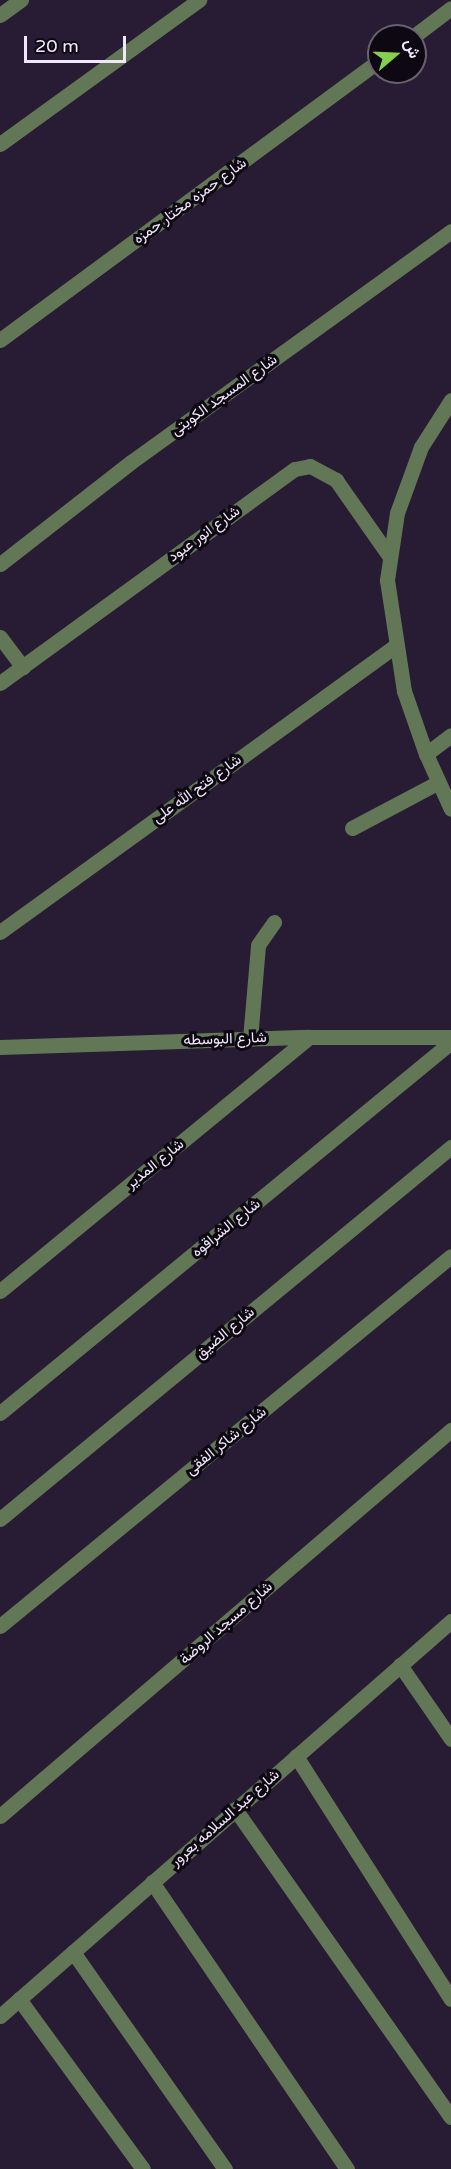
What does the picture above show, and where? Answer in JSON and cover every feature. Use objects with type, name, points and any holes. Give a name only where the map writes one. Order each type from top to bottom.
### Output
[{"type":"street","points":[[0,15],[21,0]]},
{"type":"street","points":[[0,144],[199,0]]},
{"type":"street","points":[[427,26],[449,8]]},
{"type":"street","name":"شارع حمزه مختار حمزه","points":[[0,340],[367,71]]},
{"type":"street","name":"شارع المسجد الكويتى","points":[[0,564],[131,462],[451,231]]},
{"type":"street","points":[[451,400],[421,447],[397,513],[387,580],[395,646],[404,691],[426,754],[451,808]]},
{"type":"street","name":"شارع انور عبود","points":[[0,684],[295,469],[310,466],[336,480],[390,557]]},
{"type":"street","points":[[0,637],[22,667]]},
{"type":"street","name":"شارع فتح الله على","points":[[0,932],[395,646]]},
{"type":"street","points":[[426,754],[451,735]]},
{"type":"street","points":[[352,828],[438,782]]},
{"type":"street","points":[[250,1039],[258,945],[274,922]]},
{"type":"street","name":"شارع البوسطه","points":[[0,1047],[309,1037],[451,1037]]},
{"type":"street","name":"شارع المدير","points":[[0,1291],[309,1037]]},
{"type":"street","name":"شارع الشراقوه","points":[[0,1413],[451,1042]]},
{"type":"street","name":"شارع الضيق","points":[[0,1519],[451,1147]]},
{"type":"street","name":"شارع شاكر الفقى","points":[[0,1626],[451,1256]]},
{"type":"street","name":"شارع مسجد الروضة","points":[[0,1816],[451,1430]]},
{"type":"street","name":"شارع عبد السلامه بعرور","points":[[0,2016],[451,1621]]},
{"type":"street","points":[[400,1665],[451,1739]]},
{"type":"street","points":[[296,1756],[451,1998]]},
{"type":"street","points":[[235,1809],[451,2117]]},
{"type":"street","points":[[152,1882],[347,2169]]},
{"type":"street","points":[[73,1952],[225,2169]]},
{"type":"street","points":[[19,1999],[143,2169]]}]
